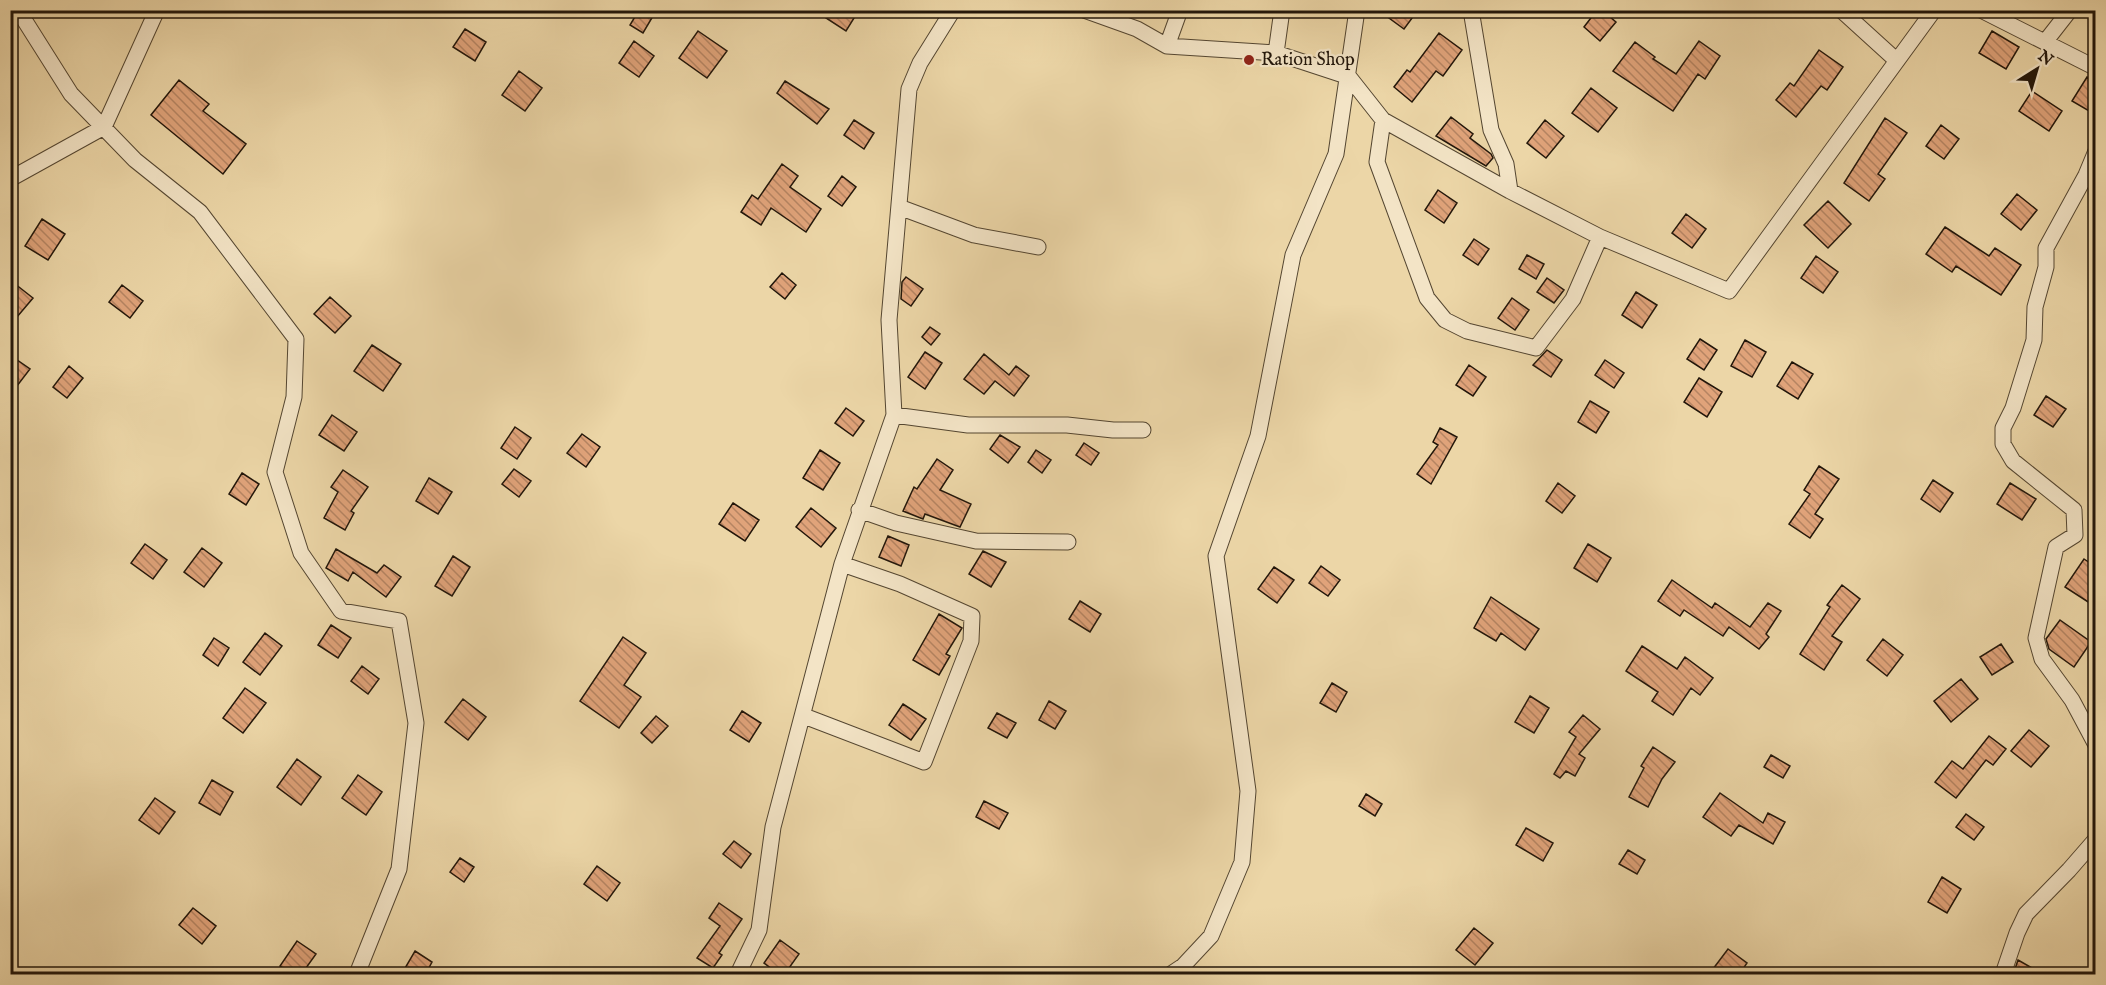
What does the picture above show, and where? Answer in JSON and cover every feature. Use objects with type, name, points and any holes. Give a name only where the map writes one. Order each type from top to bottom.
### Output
[{"type":"street","points":[[18,10],[71,94],[135,160],[200,212],[296,339],[294,397],[275,472],[301,554],[340,611],[399,621],[416,723],[399,869],[357,975]]},
{"type":"street","points":[[10,179],[104,127],[157,10]]},
{"type":"street","points":[[738,975],[759,930],[773,827],[804,716],[842,564],[894,415],[889,320],[909,88],[920,63],[953,10]]},
{"type":"street","points":[[1084,10],[1137,29],[1167,46],[1275,53],[1348,77],[1383,120],[1510,191],[1600,237],[1729,291],[1896,60],[1926,25],[1934,10]]},
{"type":"street","points":[[1167,46],[1180,10]]},
{"type":"street","points":[[1275,53],[1282,10]]},
{"type":"street","points":[[1171,975],[1183,966],[1211,936],[1242,862],[1248,791],[1216,556],[1258,436],[1293,255],[1336,154],[1357,10]]},
{"type":"street","points":[[1471,10],[1491,130],[1506,164],[1510,191]]},
{"type":"street","points":[[1841,10],[1896,60]]},
{"type":"street","points":[[1981,10],[2096,68]]},
{"type":"street","points":[[2045,42],[2070,10]]},
{"type":"street","points":[[1383,120],[1377,162],[1427,298],[1445,320],[1467,331],[1536,348],[1573,299],[1600,237]]},
{"type":"street","points":[[2096,151],[2086,175],[2046,248],[2046,267],[2034,307],[2034,340],[2013,408],[2003,428],[2002,444],[2013,461],[2074,510],[2074,535],[2056,547],[2036,638],[2042,658],[2072,700],[2096,745]]},
{"type":"street","points":[[899,207],[974,235],[1038,247]]},
{"type":"street","points":[[894,415],[968,425],[1067,425],[1113,430],[1143,430]]},
{"type":"street","points":[[859,510],[896,524],[976,541],[1068,542]]},
{"type":"street","points":[[804,716],[924,762],[971,641],[972,616],[910,588],[842,564]]},
{"type":"street","points":[[2003,975],[2026,914],[2096,839]]},
{"type":"building","points":[[639,10],[653,16],[643,33],[630,25]]},
{"type":"building","points":[[831,10],[859,10],[846,31],[826,18]]},
{"type":"building","points":[[1378,10],[1418,10],[1404,29]]},
{"type":"building","points":[[1597,10],[1602,10],[1616,22],[1600,41],[1584,27]]},
{"type":"building","points":[[465,29],[486,42],[475,61],[453,47]]},
{"type":"building","points":[[698,31],[727,51],[707,78],[679,58]]},
{"type":"building","points":[[1992,31],[2019,47],[2006,69],[1979,53]]},
{"type":"building","points":[[1439,33],[1462,50],[1443,76],[1436,71],[1412,102],[1394,87],[1407,70],[1410,72]]},
{"type":"building","points":[[634,41],[654,56],[639,77],[619,63]]},
{"type":"building","points":[[1699,41],[1720,56],[1705,79],[1698,74],[1673,111],[1613,71],[1635,42],[1655,57],[1653,59],[1676,74]]},
{"type":"building","points":[[1819,50],[1843,67],[1827,90],[1821,86],[1796,117],[1776,100],[1790,83],[1794,86]]},
{"type":"building","points":[[519,71],[542,88],[525,111],[502,95]]},
{"type":"building","points":[[2087,77],[2096,82],[2096,115],[2072,101]]},
{"type":"building","points":[[179,80],[209,104],[203,111],[246,144],[223,174],[151,115]]},
{"type":"building","points":[[785,81],[829,109],[817,124],[777,93]]},
{"type":"building","points":[[1591,88],[1617,108],[1598,132],[1572,113]]},
{"type":"building","points":[[2032,91],[2062,111],[2049,131],[2019,111]]},
{"type":"building","points":[[1451,117],[1473,134],[1470,138],[1491,154],[1493,158],[1486,166],[1436,136]]},
{"type":"building","points":[[1885,118],[1907,133],[1878,174],[1885,179],[1869,201],[1844,183]]},
{"type":"building","points":[[854,120],[874,133],[864,149],[844,135]]},
{"type":"building","points":[[1545,120],[1564,136],[1546,158],[1527,143]]},
{"type":"building","points":[[1941,125],[1959,139],[1944,159],[1926,146]]},
{"type":"building","points":[[782,164],[798,176],[790,187],[821,209],[806,232],[771,208],[761,225],[741,212],[752,195],[758,199]]},
{"type":"building","points":[[842,176],[856,187],[842,206],[828,196]]},
{"type":"building","points":[[1438,190],[1457,203],[1444,223],[1425,210]]},
{"type":"building","points":[[2017,194],[2037,210],[2021,230],[2001,214]]},
{"type":"building","points":[[1828,201],[1851,224],[1828,248],[1804,225]]},
{"type":"building","points":[[1686,214],[1706,229],[1692,248],[1672,233]]},
{"type":"building","points":[[42,219],[65,234],[48,260],[25,246]]},
{"type":"building","points":[[1945,227],[1989,256],[1995,248],[2021,265],[2001,295],[1956,266],[1952,272],[1926,254]]},
{"type":"building","points":[[1474,239],[1489,249],[1478,265],[1463,255]]},
{"type":"building","points":[[1527,255],[1544,264],[1536,279],[1519,269]]},
{"type":"building","points":[[1816,256],[1838,272],[1823,293],[1801,278]]},
{"type":"building","points":[[782,273],[796,285],[785,299],[770,287]]},
{"type":"building","points":[[906,277],[923,289],[911,306],[901,299],[902,282]]},
{"type":"building","points":[[1547,278],[1564,290],[1554,303],[1537,292]]},
{"type":"building","points":[[10,280],[33,298],[17,317],[10,311]]},
{"type":"building","points":[[122,285],[143,301],[130,318],[109,302]]},
{"type":"building","points":[[1636,292],[1657,305],[1642,328],[1622,315]]},
{"type":"building","points":[[330,297],[351,316],[335,333],[314,314]]},
{"type":"building","points":[[1512,298],[1529,310],[1515,330],[1498,318]]},
{"type":"building","points":[[930,327],[940,334],[931,345],[922,337]]},
{"type":"building","points":[[1700,339],[1717,350],[1704,370],[1687,359]]},
{"type":"building","points":[[1745,340],[1766,352],[1752,377],[1731,366]]},
{"type":"building","points":[[372,345],[401,364],[383,391],[354,371]]},
{"type":"building","points":[[1547,350],[1562,360],[1551,377],[1533,365]]},
{"type":"building","points":[[925,352],[942,363],[925,389],[908,377]]},
{"type":"building","points":[[984,354],[1009,375],[1016,366],[1029,376],[1014,396],[995,381],[984,394],[964,379]]},
{"type":"building","points":[[10,355],[30,369],[10,395]]},
{"type":"building","points":[[1605,360],[1624,373],[1614,388],[1595,375]]},
{"type":"building","points":[[1792,362],[1813,374],[1798,399],[1777,386]]},
{"type":"building","points":[[1469,365],[1486,377],[1473,396],[1456,385]]},
{"type":"building","points":[[69,366],[83,378],[67,398],[53,387]]},
{"type":"building","points":[[1699,378],[1722,392],[1707,417],[1684,402]]},
{"type":"building","points":[[2046,396],[2066,409],[2053,427],[2034,415]]},
{"type":"building","points":[[1590,401],[1609,412],[1596,433],[1578,422]]},
{"type":"building","points":[[846,408],[864,421],[853,436],[835,423]]},
{"type":"building","points":[[332,415],[357,432],[344,451],[319,435]]},
{"type":"building","points":[[515,427],[531,438],[517,459],[501,448]]},
{"type":"building","points":[[1440,428],[1457,437],[1431,484],[1417,474],[1438,445],[1433,442]]},
{"type":"building","points":[[582,434],[600,447],[586,467],[567,453]]},
{"type":"building","points":[[1000,435],[1020,447],[1008,463],[990,449]]},
{"type":"building","points":[[1084,443],[1099,453],[1091,465],[1076,455]]},
{"type":"building","points":[[820,450],[840,463],[823,490],[803,478]]},
{"type":"building","points":[[1036,450],[1051,460],[1042,473],[1028,462]]},
{"type":"building","points":[[937,459],[953,470],[940,490],[971,504],[960,527],[925,514],[923,519],[903,511],[914,487],[917,489]]},
{"type":"building","points":[[1819,466],[1839,479],[1815,514],[1823,519],[1810,538],[1789,524],[1810,494],[1804,490]]},
{"type":"building","points":[[514,469],[531,481],[519,497],[502,484]]},
{"type":"building","points":[[343,470],[368,487],[351,511],[354,513],[345,530],[324,518],[338,492],[331,487]]},
{"type":"building","points":[[242,473],[259,484],[246,505],[229,494]]},
{"type":"building","points":[[429,478],[452,492],[438,514],[416,501]]},
{"type":"building","points":[[1933,480],[1953,493],[1940,512],[1921,499]]},
{"type":"building","points":[[1558,483],[1575,496],[1562,513],[1546,501]]},
{"type":"building","points":[[2010,483],[2036,499],[2022,520],[1997,504]]},
{"type":"building","points":[[733,503],[759,520],[745,541],[719,524]]},
{"type":"building","points":[[811,508],[836,528],[821,547],[796,527]]},
{"type":"building","points":[[888,536],[909,545],[901,566],[879,557]]},
{"type":"building","points":[[145,544],[167,560],[153,579],[131,563]]},
{"type":"building","points":[[1588,544],[1611,558],[1597,582],[1574,568]]},
{"type":"building","points":[[202,548],[222,563],[204,587],[184,572]]},
{"type":"building","points":[[336,549],[377,573],[384,565],[401,577],[386,597],[353,572],[348,581],[326,568]]},
{"type":"building","points":[[983,551],[1006,562],[991,587],[969,574]]},
{"type":"building","points":[[453,556],[470,567],[452,596],[435,586]]},
{"type":"building","points":[[2084,559],[2096,567],[2096,607],[2065,587]]},
{"type":"building","points":[[1321,566],[1340,580],[1328,596],[1309,583]]},
{"type":"building","points":[[1274,567],[1294,580],[1277,603],[1258,589]]},
{"type":"building","points":[[1672,580],[1712,608],[1715,603],[1750,627],[1768,603],[1781,611],[1766,634],[1769,637],[1759,649],[1729,627],[1723,636],[1684,610],[1680,616],[1658,601]]},
{"type":"building","points":[[1842,585],[1860,599],[1832,636],[1842,642],[1824,670],[1800,654],[1830,607],[1827,605]]},
{"type":"building","points":[[1491,597],[1539,629],[1525,650],[1501,633],[1496,641],[1474,628]]},
{"type":"building","points":[[1080,601],[1101,614],[1090,632],[1069,619]]},
{"type":"building","points":[[939,614],[962,628],[946,654],[950,656],[939,675],[913,660]]},
{"type":"building","points":[[2060,620],[2091,642],[2074,667],[2049,649],[2046,639]]},
{"type":"building","points":[[331,625],[351,638],[338,658],[318,645]]},
{"type":"building","points":[[265,633],[282,646],[260,675],[243,662]]},
{"type":"building","points":[[623,637],[646,653],[624,685],[641,697],[619,728],[580,701]]},
{"type":"building","points":[[214,638],[229,648],[218,666],[203,655]]},
{"type":"building","points":[[1883,639],[1903,655],[1887,676],[1867,660]]},
{"type":"building","points":[[2001,644],[2013,662],[1992,675],[1980,657]]},
{"type":"building","points":[[1642,646],[1677,669],[1685,657],[1713,678],[1700,695],[1691,688],[1673,715],[1652,701],[1658,692],[1626,671]]},
{"type":"building","points":[[362,666],[379,679],[368,694],[351,681]]},
{"type":"building","points":[[1961,679],[1978,699],[1951,722],[1934,701]]},
{"type":"building","points":[[1332,683],[1347,692],[1336,712],[1320,703]]},
{"type":"building","points":[[245,688],[266,703],[243,733],[223,718]]},
{"type":"building","points":[[1530,696],[1549,708],[1534,733],[1515,722]]},
{"type":"building","points":[[463,699],[486,717],[468,740],[445,722]]},
{"type":"building","points":[[1049,701],[1066,711],[1055,729],[1039,720]]},
{"type":"building","points":[[903,704],[926,719],[911,740],[889,725]]},
{"type":"building","points":[[742,711],[761,723],[749,742],[730,730]]},
{"type":"building","points":[[997,713],[1016,723],[1007,738],[988,728]]},
{"type":"building","points":[[1583,715],[1600,729],[1579,754],[1585,758],[1575,776],[1566,771],[1560,778],[1554,774],[1576,737],[1569,732]]},
{"type":"building","points":[[656,716],[668,726],[652,743],[641,733]]},
{"type":"building","points":[[2029,730],[2049,746],[2031,767],[2011,751]]},
{"type":"building","points":[[1989,736],[2006,749],[1993,765],[1986,760],[1956,798],[1935,782],[1952,761],[1963,769]]},
{"type":"building","points":[[1653,747],[1675,762],[1662,779],[1648,807],[1629,797],[1644,768],[1641,766]]},
{"type":"building","points":[[1771,755],[1790,766],[1783,778],[1764,767]]},
{"type":"building","points":[[297,759],[321,777],[301,805],[277,787]]},
{"type":"building","points":[[358,775],[382,792],[366,815],[342,798]]},
{"type":"building","points":[[212,780],[233,792],[220,815],[199,803]]},
{"type":"building","points":[[1720,793],[1763,823],[1768,813],[1785,822],[1773,844],[1739,825],[1731,836],[1703,817]]},
{"type":"building","points":[[1366,794],[1382,804],[1375,816],[1359,806]]},
{"type":"building","points":[[155,798],[175,812],[159,834],[139,820]]},
{"type":"building","points":[[984,801],[1008,813],[999,829],[976,817]]},
{"type":"building","points":[[1966,814],[1984,827],[1974,840],[1956,827]]},
{"type":"building","points":[[1526,828],[1553,843],[1543,861],[1516,845]]},
{"type":"building","points":[[734,841],[751,854],[741,868],[723,854]]},
{"type":"building","points":[[1628,850],[1645,860],[1637,874],[1619,864]]},
{"type":"building","points":[[460,858],[474,867],[464,882],[450,872]]},
{"type":"building","points":[[597,866],[620,883],[607,901],[584,884]]},
{"type":"building","points":[[1942,877],[1961,889],[1947,913],[1928,902]]},
{"type":"building","points":[[719,903],[742,919],[719,953],[722,955],[713,968],[697,958],[720,926],[709,918]]},
{"type":"building","points":[[193,908],[216,926],[202,944],[179,925]]},
{"type":"building","points":[[1474,928],[1493,943],[1475,965],[1456,950]]},
{"type":"building","points":[[780,940],[799,954],[784,975],[780,975],[764,963]]},
{"type":"building","points":[[297,941],[316,954],[301,975],[293,975],[280,966]]},
{"type":"building","points":[[1728,949],[1747,963],[1739,975],[1720,975],[1713,969]]},
{"type":"building","points":[[415,951],[432,962],[425,975],[401,975]]},
{"type":"building","points":[[2018,960],[2044,975],[2013,975]]},
{"type":"place","name":"Ration Shop","points":[[1249,60]]}]
